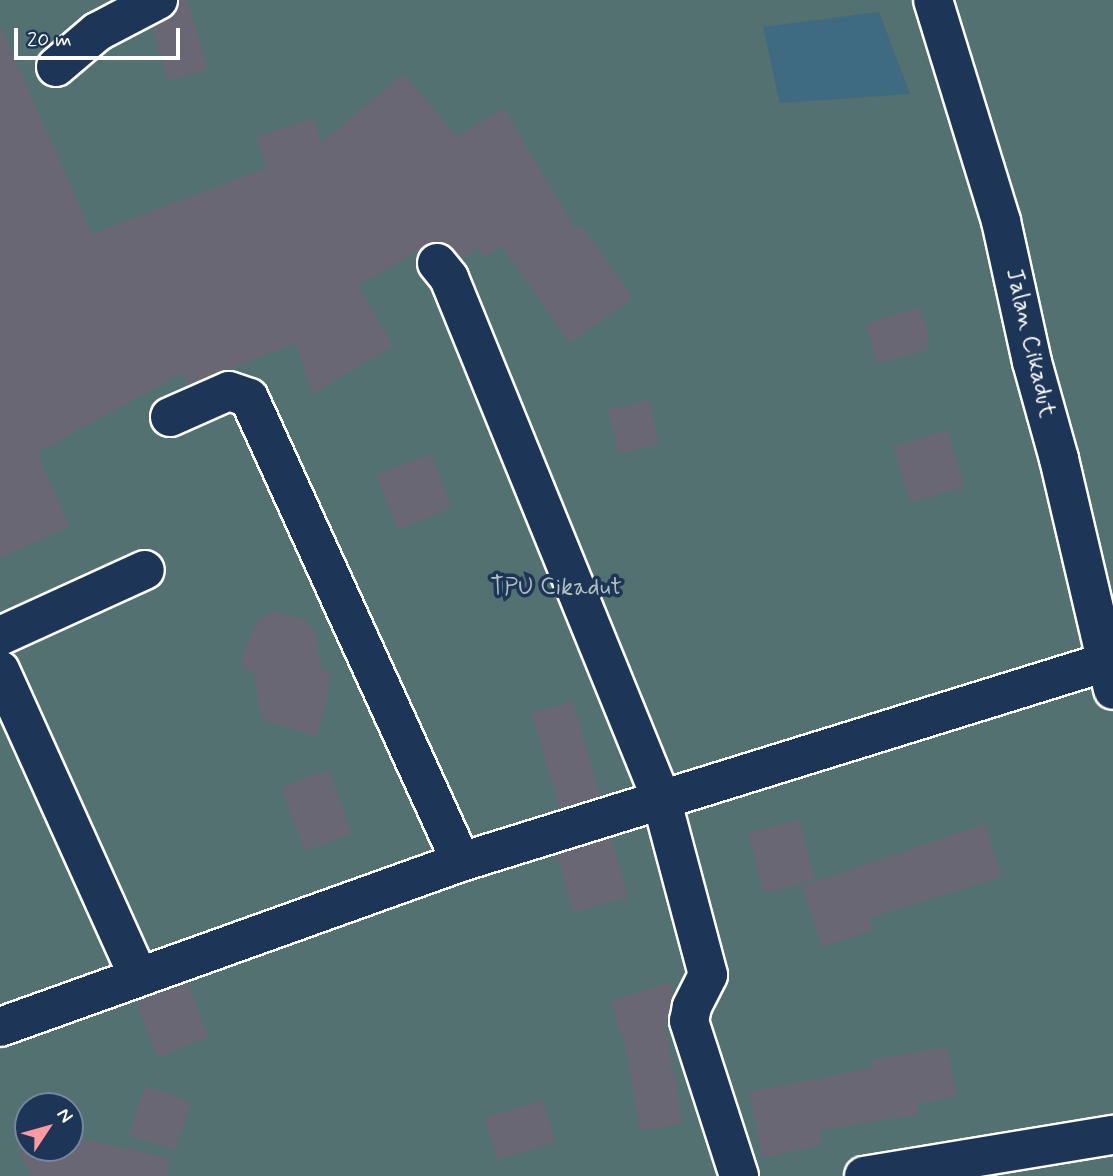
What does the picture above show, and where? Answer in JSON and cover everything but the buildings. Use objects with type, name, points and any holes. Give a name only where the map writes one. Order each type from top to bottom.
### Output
[{"type":"street","points":[[56,67],[97,32],[158,0]]},
{"type":"street","name":"Jalan Cikadut","points":[[933,0],[1001,220],[1032,362],[1097,612],[1109,676]]},
{"type":"street","points":[[437,262],[449,278],[661,798],[708,975],[692,1007],[689,1021],[738,1176]]},
{"type":"street","points":[[170,417],[229,391],[249,398],[461,862]]},
{"type":"street","points":[[0,636],[145,570]]},
{"type":"street","points":[[0,670],[138,976]]},
{"type":"street","points":[[0,1027],[461,862],[661,798],[1109,676]]},
{"type":"street","points":[[864,1176],[1113,1135]]},
{"type":"green space","name":"TPU Cikadut","points":[[0,0],[1113,0],[1113,1176],[0,1176]]},
{"type":"water","points":[[879,12],[910,94],[780,103],[763,27]]}]
